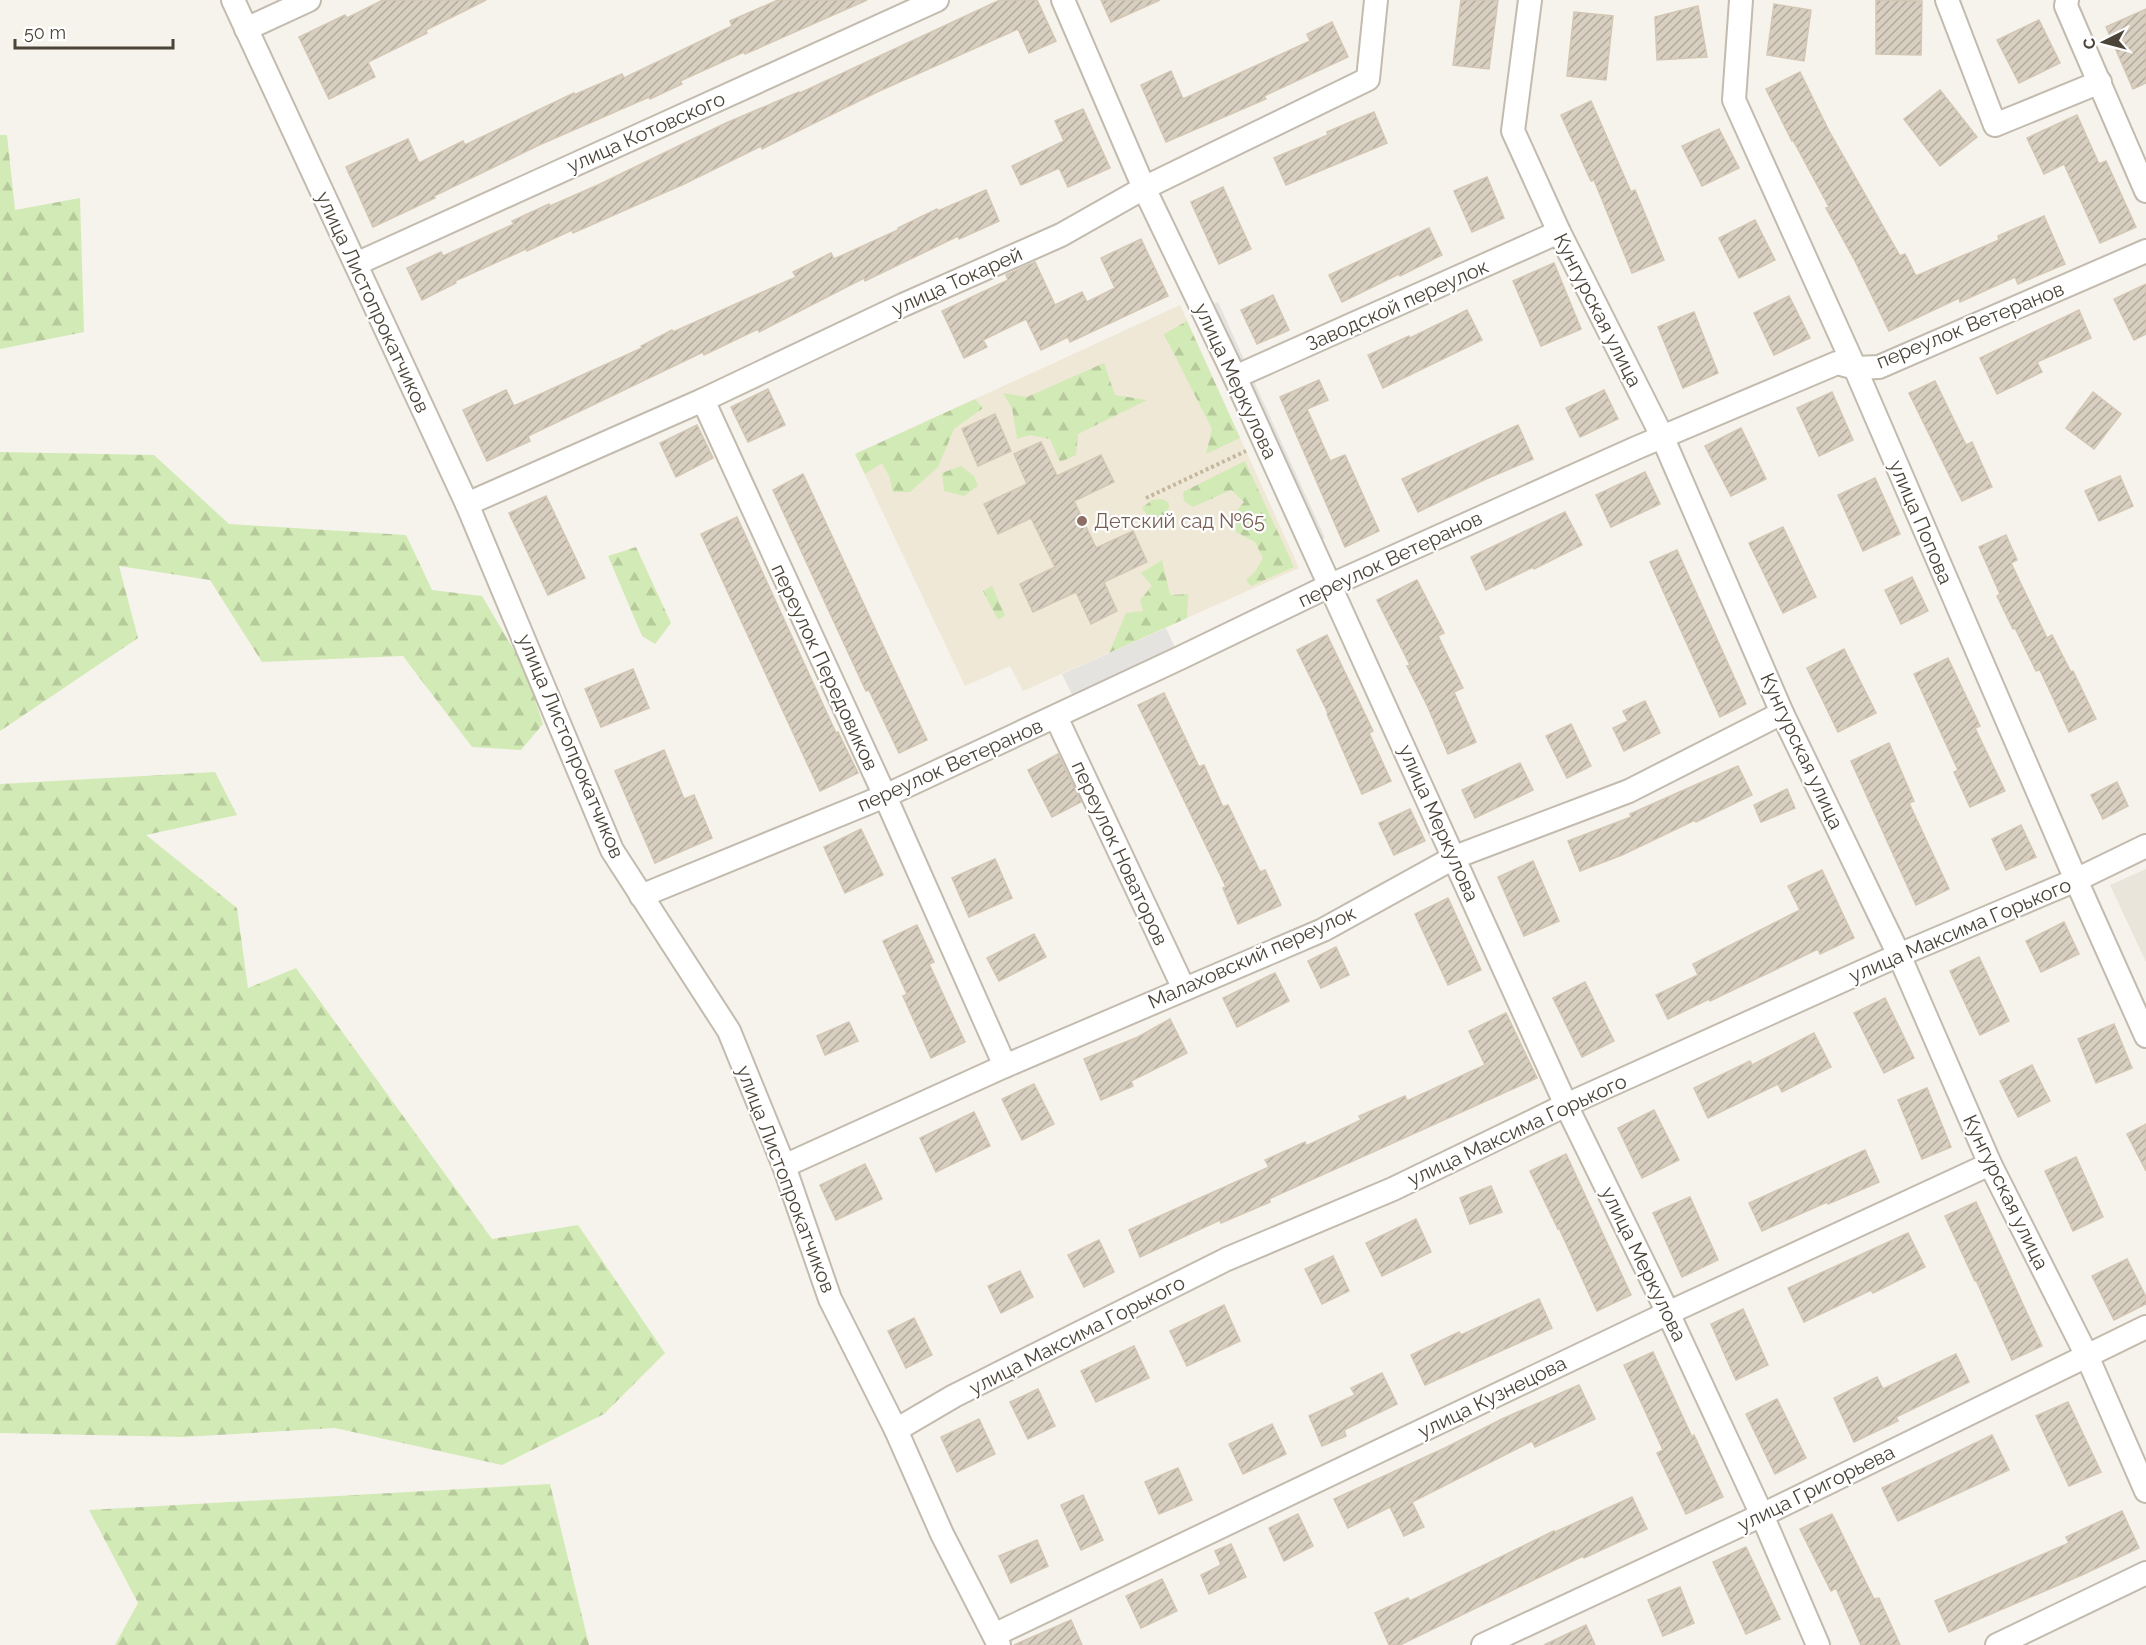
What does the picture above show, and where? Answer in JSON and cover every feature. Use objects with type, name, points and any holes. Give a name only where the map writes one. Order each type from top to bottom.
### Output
[{"type":"street","name":"улица Листопрокатчиков","points":[[233,0],[467,504],[612,850],[729,1031],[784,1166],[830,1299],[896,1430],[942,1534],[997,1640]]},
{"type":"street","points":[[246,29],[309,0]]},
{"type":"street","name":"улица Котовского","points":[[356,264],[937,0]]},
{"type":"street","name":"улица Меркулова","points":[[1063,0],[1144,188],[1331,585],[1566,1106],[1668,1313],[1762,1515],[1818,1645]]},
{"type":"street","name":"улица Токарей","points":[[467,504],[703,399],[903,305],[1060,235],[1144,188],[1368,79],[1376,0]]},
{"type":"street","name":"Кунгурская улица","points":[[1530,0],[1513,131],[1558,232],[1662,436],[1782,714],[1899,955],[1990,1164],[2087,1356],[2146,1491]]},
{"type":"street","name":"улица Попова","points":[[1741,0],[1734,100],[1855,368],[2076,880],[2146,1036]]},
{"type":"street","points":[[1947,0],[1995,126],[2100,82]]},
{"type":"street","points":[[2067,0],[2066,6],[2146,191]]},
{"type":"street","name":"Заводской переулок","points":[[1235,377],[1558,232]]},
{"type":"street","name":"переулок Ветеранов","points":[[641,896],[885,796],[1331,585],[1662,436],[1838,363],[1855,368],[1879,367],[2146,252]]},
{"type":"street","name":"переулок Передовиков","points":[[703,399],[885,796],[1005,1066]]},
{"type":"street","name":"Малаховский переулок","points":[[784,1166],[1005,1066],[1323,930],[1455,857],[1629,791],[1782,714]]},
{"type":"street","name":"переулок Новаторов","points":[[1056,717],[1184,989]]},
{"type":"street","name":"улица Максима Горького","points":[[896,1430],[954,1396],[1227,1259],[1393,1189],[1566,1106],[1899,955],[2076,880],[2146,846]]},
{"type":"street","name":"улица Кузнецова","points":[[997,1640],[1668,1313],[1990,1164]]},
{"type":"street","name":"улица Григорьева","points":[[1483,1645],[1762,1515],[2146,1328]]},
{"type":"street","points":[[1997,1645],[2146,1573]]},
{"type":"path","points":[[1146,498],[1265,442]]},
{"type":"shaded area","points":[[1218,302],[1325,538],[1300,550],[1193,313]]},
{"type":"shaded area","name":"Детский сад №65","points":[[1180,305],[1299,568],[1023,691],[1010,666],[965,686],[855,454]]},
{"type":"shaded area","points":[[1166,628],[1180,658],[1078,707],[1062,674]]},
{"type":"shaded area","points":[[2146,869],[2146,962],[2110,885]]},
{"type":"green space","points":[[0,135],[7,135],[15,210],[80,198],[84,332],[0,349]]},
{"type":"green space","points":[[1187,321],[1240,438],[1206,454],[1212,429],[1164,334]]},
{"type":"green space","points":[[1104,363],[1115,395],[1147,400],[1078,434],[1076,455],[1060,462],[1050,439],[1030,435],[1017,439],[1012,408],[1003,393],[1027,397]]},
{"type":"green space","points":[[975,399],[983,408],[954,429],[938,467],[910,492],[893,492],[889,476],[882,463],[865,474],[855,454]]},
{"type":"green space","points":[[0,452],[154,455],[229,524],[406,535],[432,590],[482,596],[524,667],[543,724],[521,750],[472,747],[403,656],[262,662],[210,580],[119,566],[138,638],[0,731]]},
{"type":"green space","points":[[1245,461],[1294,567],[1251,586],[1246,580],[1255,572],[1263,558],[1255,542],[1236,532],[1237,510],[1244,502],[1231,490],[1193,507],[1184,501],[1183,492]]},
{"type":"green space","points":[[961,466],[974,476],[978,486],[964,496],[944,491],[942,473]]},
{"type":"green space","points":[[1162,499],[1169,503],[1168,513],[1152,521],[1142,508],[1152,500]]},
{"type":"green space","points":[[636,547],[671,623],[655,644],[642,636],[608,556]]},
{"type":"green space","points":[[1162,560],[1170,595],[1188,594],[1187,618],[1109,653],[1126,613],[1143,611],[1140,600],[1152,586],[1141,573]]},
{"type":"green space","points":[[992,586],[1005,615],[998,620],[983,591]]},
{"type":"green space","points":[[215,772],[237,815],[146,835],[237,908],[248,988],[296,968],[492,1239],[578,1225],[665,1353],[604,1414],[502,1465],[335,1428],[184,1437],[0,1433],[0,784]]},
{"type":"green space","points":[[550,1484],[589,1645],[115,1645],[138,1603],[89,1510]]},
{"type":"building","points":[[383,0],[486,0],[368,62],[375,77],[329,99],[299,37],[345,15],[347,18]]},
{"type":"building","points":[[778,0],[867,0],[680,81],[682,84],[650,99],[649,97],[539,145],[373,227],[346,167],[408,139],[419,163],[463,141],[465,145],[574,93],[574,95],[622,74],[624,78],[732,26],[730,21]]},
{"type":"building","points":[[1000,0],[1037,0],[1056,41],[1029,53],[1018,29],[877,92],[762,149],[761,146],[684,184],[573,233],[572,230],[455,281],[456,283],[422,300],[407,268],[441,252],[443,256],[514,224],[512,221],[598,185],[726,123],[800,93]]},
{"type":"building","points":[[1101,0],[1160,0],[1111,22]]},
{"type":"building","points":[[1461,0],[1498,0],[1489,69],[1453,65]]},
{"type":"building","points":[[1876,0],[1922,1],[1921,55],[1876,54]]},
{"type":"building","points":[[1774,4],[1811,10],[1804,61],[1767,55]]},
{"type":"building","points":[[1698,6],[1707,57],[1657,60],[1655,17]]},
{"type":"building","points":[[2146,9],[2146,83],[2133,89],[2106,27]]},
{"type":"building","points":[[1574,12],[1613,16],[1606,80],[1567,76]]},
{"type":"building","points":[[2039,20],[2060,63],[2019,83],[1997,40]]},
{"type":"building","points":[[1332,22],[1348,57],[1264,96],[1266,99],[1166,142],[1141,85],[1171,71],[1183,99],[1310,41],[1307,34]]},
{"type":"building","points":[[1800,72],[1829,131],[1900,256],[1905,254],[1916,276],[1999,240],[1998,236],[2044,216],[2065,264],[2018,284],[2015,277],[1960,302],[1959,298],[1889,331],[1826,208],[1829,207],[1766,89]]},
{"type":"building","points":[[1940,90],[1977,137],[1940,166],[1904,119]]},
{"type":"building","points":[[1591,101],[1631,192],[1635,190],[1664,260],[1632,273],[1594,180],[1591,181],[1561,115]]},
{"type":"building","points":[[1083,109],[1110,168],[1068,187],[1059,168],[1021,185],[1012,166],[1064,141],[1055,121]]},
{"type":"building","points":[[1374,112],[1387,143],[1286,185],[1274,158]]},
{"type":"building","points":[[2077,115],[2099,164],[2106,161],[2136,227],[2100,243],[2064,164],[2044,174],[2027,138]]},
{"type":"building","points":[[1719,129],[1739,168],[1702,186],[1682,146]]},
{"type":"building","points":[[1487,177],[1504,218],[1472,232],[1454,191]]},
{"type":"building","points":[[1223,187],[1251,249],[1219,264],[1191,202]]},
{"type":"building","points":[[986,190],[999,221],[959,239],[958,236],[865,281],[864,278],[759,332],[758,329],[704,355],[703,352],[528,436],[530,441],[487,461],[463,410],[506,390],[514,406],[642,348],[641,346],[672,330],[673,332],[796,277],[793,272],[831,253],[834,259],[898,230],[937,209],[938,211]]},
{"type":"building","points":[[1755,220],[1775,260],[1739,278],[1719,238]]},
{"type":"building","points":[[1429,228],[1442,255],[1342,302],[1329,275]]},
{"type":"building","points":[[1141,239],[1168,296],[1070,342],[1068,337],[1041,350],[1026,319],[983,340],[987,347],[964,358],[942,311],[1008,280],[1006,275],[1035,262],[1055,305],[1082,292],[1087,302],[1115,288],[1101,258]]},
{"type":"building","points":[[1554,263],[1581,329],[1541,346],[1513,281]]},
{"type":"building","points":[[2146,284],[2146,334],[2134,340],[2114,299]]},
{"type":"building","points":[[1273,295],[1289,330],[1257,344],[1241,310]]},
{"type":"building","points":[[1789,296],[1810,338],[1774,355],[1754,313]]},
{"type":"building","points":[[1467,310],[1482,340],[1383,388],[1368,355],[1409,336],[1410,338]]},
{"type":"building","points":[[2079,310],[2091,338],[2037,362],[2042,372],[1997,394],[1980,358]]},
{"type":"building","points":[[1694,312],[1718,373],[1683,388],[1658,327]]},
{"type":"building","points":[[1319,380],[1328,400],[1307,409],[1330,461],[1345,455],[1379,531],[1345,547],[1280,397]]},
{"type":"building","points":[[1935,381],[1966,445],[1972,442],[1992,487],[1962,501],[1909,393]]},
{"type":"building","points":[[768,389],[785,425],[748,442],[731,407]]},
{"type":"building","points":[[1604,390],[1618,419],[1580,437],[1566,408]]},
{"type":"building","points":[[1832,392],[1853,440],[1819,456],[1797,408]]},
{"type":"building","points":[[2093,392],[2121,414],[2094,449],[2066,428]]},
{"type":"building","points":[[995,414],[1011,451],[978,466],[962,429]]},
{"type":"building","points":[[697,425],[713,458],[676,477],[660,443]]},
{"type":"building","points":[[1518,425],[1533,459],[1418,512],[1402,479]]},
{"type":"building","points":[[1741,428],[1766,479],[1731,496],[1705,446]]},
{"type":"building","points":[[1041,442],[1057,476],[1101,455],[1114,482],[1074,501],[1096,548],[1133,531],[1147,562],[1104,582],[1117,611],[1091,624],[1076,592],[1033,612],[1020,584],[1055,567],[1031,518],[998,534],[984,504],[1027,484],[1014,454]]},
{"type":"building","points":[[1645,472],[1660,504],[1611,527],[1596,495]]},
{"type":"building","points":[[803,474],[927,740],[899,753],[869,690],[866,691],[773,490]]},
{"type":"building","points":[[2120,476],[2133,506],[2099,521],[2085,491]]},
{"type":"building","points":[[1875,478],[1900,534],[1863,551],[1838,495]]},
{"type":"building","points":[[546,496],[585,578],[548,595],[509,513]]},
{"type":"building","points":[[1565,512],[1582,545],[1486,590],[1471,557]]},
{"type":"building","points":[[737,517],[836,733],[838,732],[858,773],[820,791],[701,534]]},
{"type":"building","points":[[1783,527],[1816,597],[1783,613],[1749,543]]},
{"type":"building","points":[[2006,535],[2017,560],[2011,563],[2047,638],[2052,635],[2071,672],[2073,671],[2096,719],[2069,732],[2040,670],[2036,671],[2015,628],[2013,629],[1997,596],[2000,594],[1979,547]]},
{"type":"building","points":[[1677,550],[1746,704],[1720,717],[1650,562]]},
{"type":"building","points":[[1912,577],[1928,611],[1901,624],[1885,590]]},
{"type":"building","points":[[1417,580],[1444,633],[1438,636],[1463,688],[1454,692],[1476,742],[1448,754],[1407,666],[1410,665],[1377,600]]},
{"type":"building","points":[[1327,635],[1373,731],[1369,733],[1391,781],[1362,794],[1328,713],[1297,650]]},
{"type":"building","points":[[1844,649],[1876,713],[1838,732],[1807,668]]},
{"type":"building","points":[[1948,658],[1980,726],[1975,728],[2005,791],[1970,807],[1954,772],[1958,770],[1914,674]]},
{"type":"building","points":[[633,669],[649,708],[601,727],[585,689]]},
{"type":"building","points":[[1164,693],[1199,767],[1204,765],[1223,807],[1228,805],[1260,872],[1265,870],[1281,905],[1238,924],[1223,888],[1226,887],[1138,705]]},
{"type":"building","points":[[1645,701],[1660,733],[1624,751],[1613,728],[1628,721],[1623,711]]},
{"type":"building","points":[[1571,724],[1591,766],[1567,778],[1546,736]]},
{"type":"building","points":[[1889,743],[1914,801],[1909,803],[1949,889],[1916,905],[1851,761]]},
{"type":"building","points":[[664,750],[684,799],[694,795],[712,838],[655,863],[615,771]]},
{"type":"building","points":[[1058,754],[1081,802],[1052,817],[1028,770]]},
{"type":"building","points":[[1520,763],[1533,790],[1475,818],[1462,790]]},
{"type":"building","points":[[1738,766],[1752,795],[1622,855],[1580,871],[1568,841],[1631,817],[1630,814]]},
{"type":"building","points":[[2117,782],[2128,806],[2103,819],[2091,795]]},
{"type":"building","points":[[1787,789],[1795,808],[1761,822],[1754,805]]},
{"type":"building","points":[[1410,809],[1425,841],[1394,855],[1379,823]]},
{"type":"building","points":[[2021,825],[2036,857],[2006,870],[1992,839]]},
{"type":"building","points":[[861,829],[883,875],[845,893],[824,847]]},
{"type":"building","points":[[995,859],[1012,898],[969,917],[952,878]]},
{"type":"building","points":[[1533,861],[1559,921],[1524,936],[1498,877]]},
{"type":"building","points":[[1822,870],[1854,938],[1820,954],[1818,949],[1668,1019],[1656,995],[1698,975],[1693,964],[1800,910],[1788,886]]},
{"type":"building","points":[[1448,898],[1481,970],[1448,985],[1415,914]]},
{"type":"building","points":[[2064,922],[2079,954],[2041,972],[2026,941]]},
{"type":"building","points":[[917,925],[934,962],[929,964],[965,1042],[931,1058],[903,996],[907,994],[883,941]]},
{"type":"building","points":[[1034,934],[1046,957],[999,981],[987,958]]},
{"type":"building","points":[[1336,947],[1349,975],[1321,988],[1308,961]]},
{"type":"building","points":[[1979,957],[2009,1021],[1980,1035],[1950,971]]},
{"type":"building","points":[[1275,973],[1289,1001],[1237,1027],[1223,998]]},
{"type":"building","points":[[1585,982],[1614,1041],[1582,1057],[1553,998]]},
{"type":"building","points":[[1885,998],[1914,1058],[1884,1073],[1854,1013]]},
{"type":"building","points":[[1506,1013],[1537,1078],[1269,1199],[1270,1202],[1221,1223],[1220,1220],[1140,1257],[1129,1230],[1269,1167],[1265,1160],[1305,1142],[1306,1146],[1361,1120],[1359,1116],[1405,1096],[1407,1101],[1485,1065],[1469,1031]]},
{"type":"building","points":[[1170,1019],[1187,1053],[1131,1081],[1133,1086],[1101,1100],[1084,1059],[1138,1037]]},
{"type":"building","points":[[849,1022],[858,1041],[825,1055],[817,1036]]},
{"type":"building","points":[[2114,1024],[2132,1068],[2096,1083],[2078,1039]]},
{"type":"building","points":[[1814,1033],[1831,1067],[1782,1092],[1778,1084],[1708,1118],[1694,1088],[1750,1061],[1752,1065]]},
{"type":"building","points":[[2032,1065],[2050,1101],[2018,1117],[2000,1081]]},
{"type":"building","points":[[1034,1084],[1054,1124],[1022,1140],[1002,1099]]},
{"type":"building","points":[[1927,1088],[1951,1147],[1922,1159],[1898,1100]]},
{"type":"building","points":[[1654,1110],[1679,1160],[1642,1178],[1618,1128]]},
{"type":"building","points":[[974,1112],[990,1146],[936,1172],[920,1138]]},
{"type":"building","points":[[2146,1124],[2146,1171],[2127,1134]]},
{"type":"building","points":[[1865,1150],[1879,1182],[1762,1231],[1749,1203]]},
{"type":"building","points":[[1566,1154],[1631,1295],[1597,1311],[1530,1171]]},
{"type":"building","points":[[2076,1157],[2103,1217],[2073,1231],[2045,1171]]},
{"type":"building","points":[[865,1164],[882,1199],[836,1220],[820,1185]]},
{"type":"building","points":[[1491,1186],[1502,1212],[1470,1224],[1460,1198]]},
{"type":"building","points":[[1690,1197],[1718,1260],[1682,1277],[1653,1213]]},
{"type":"building","points":[[1976,1202],[2042,1346],[2012,1360],[1945,1216]]},
{"type":"building","points":[[1416,1219],[1431,1252],[1382,1276],[1366,1243]]},
{"type":"building","points":[[1908,1233],[1925,1267],[1873,1293],[1871,1290],[1804,1322],[1788,1288]]},
{"type":"building","points":[[1099,1240],[1114,1272],[1084,1287],[1068,1255]]},
{"type":"building","points":[[1333,1256],[1349,1291],[1322,1304],[1305,1269]]},
{"type":"building","points":[[2127,1259],[2146,1297],[2146,1304],[2114,1320],[2092,1276]]},
{"type":"building","points":[[1020,1271],[1033,1297],[1001,1313],[988,1286]]},
{"type":"building","points":[[1539,1299],[1552,1328],[1425,1385],[1411,1355],[1459,1332],[1461,1335]]},
{"type":"building","points":[[1224,1305],[1240,1341],[1187,1366],[1170,1331]]},
{"type":"building","points":[[1743,1309],[1768,1365],[1736,1380],[1711,1324]]},
{"type":"building","points":[[914,1318],[932,1355],[906,1368],[888,1331]]},
{"type":"building","points":[[1134,1346],[1149,1378],[1096,1402],[1081,1371]]},
{"type":"building","points":[[1653,1352],[1692,1437],[1694,1435],[1723,1497],[1686,1514],[1657,1453],[1663,1450],[1624,1365]]},
{"type":"building","points":[[1956,1354],[1969,1382],[1896,1417],[1898,1421],[1854,1442],[1834,1398],[1877,1377],[1883,1389]]},
{"type":"building","points":[[1382,1373],[1397,1404],[1344,1430],[1346,1436],[1322,1446],[1309,1416],[1355,1395],[1351,1388]]},
{"type":"building","points":[[1579,1385],[1595,1419],[1535,1447],[1532,1441],[1412,1502],[1424,1527],[1404,1536],[1390,1507],[1348,1528],[1334,1499]]},
{"type":"building","points":[[1038,1389],[1055,1426],[1028,1439],[1010,1402]]},
{"type":"building","points":[[1777,1399],[1806,1458],[1775,1474],[1746,1414]]},
{"type":"building","points":[[2068,1402],[2101,1472],[2069,1486],[2036,1416]]},
{"type":"building","points":[[979,1419],[995,1454],[957,1472],[941,1437]]},
{"type":"building","points":[[1272,1424],[1286,1454],[1243,1474],[1229,1444]]},
{"type":"building","points":[[1992,1435],[2009,1470],[1898,1521],[1882,1488]]},
{"type":"building","points":[[1178,1468],[1192,1500],[1159,1514],[1145,1482]]},
{"type":"building","points":[[1083,1495],[1103,1540],[1081,1550],[1061,1505]]},
{"type":"building","points":[[1632,1497],[1647,1529],[1584,1558],[1583,1556],[1400,1645],[1389,1645],[1375,1613],[1408,1598],[1410,1601],[1554,1531]]},
{"type":"building","points":[[2122,1511],[2139,1548],[1949,1632],[1935,1601],[2069,1543],[2066,1537]]},
{"type":"building","points":[[1298,1514],[1313,1546],[1284,1561],[1269,1528]]},
{"type":"building","points":[[1832,1514],[1874,1599],[1879,1598],[1900,1645],[1861,1645],[1836,1588],[1831,1591],[1800,1529]]},
{"type":"building","points":[[1037,1540],[1048,1566],[1011,1583],[999,1556]]},
{"type":"building","points":[[1231,1544],[1246,1577],[1209,1594],[1201,1575],[1221,1565],[1215,1551]]},
{"type":"building","points":[[1746,1547],[1780,1619],[1746,1634],[1713,1562]]},
{"type":"building","points":[[1162,1579],[1177,1611],[1141,1628],[1126,1596]]},
{"type":"building","points":[[1680,1587],[1694,1623],[1663,1636],[1648,1600]]},
{"type":"building","points":[[1071,1620],[1082,1645],[1014,1645]]},
{"type":"building","points":[[1586,1625],[1595,1645],[1544,1645]]},
{"type":"place","name":"Детский сад №65","points":[[1082,521]]}]
